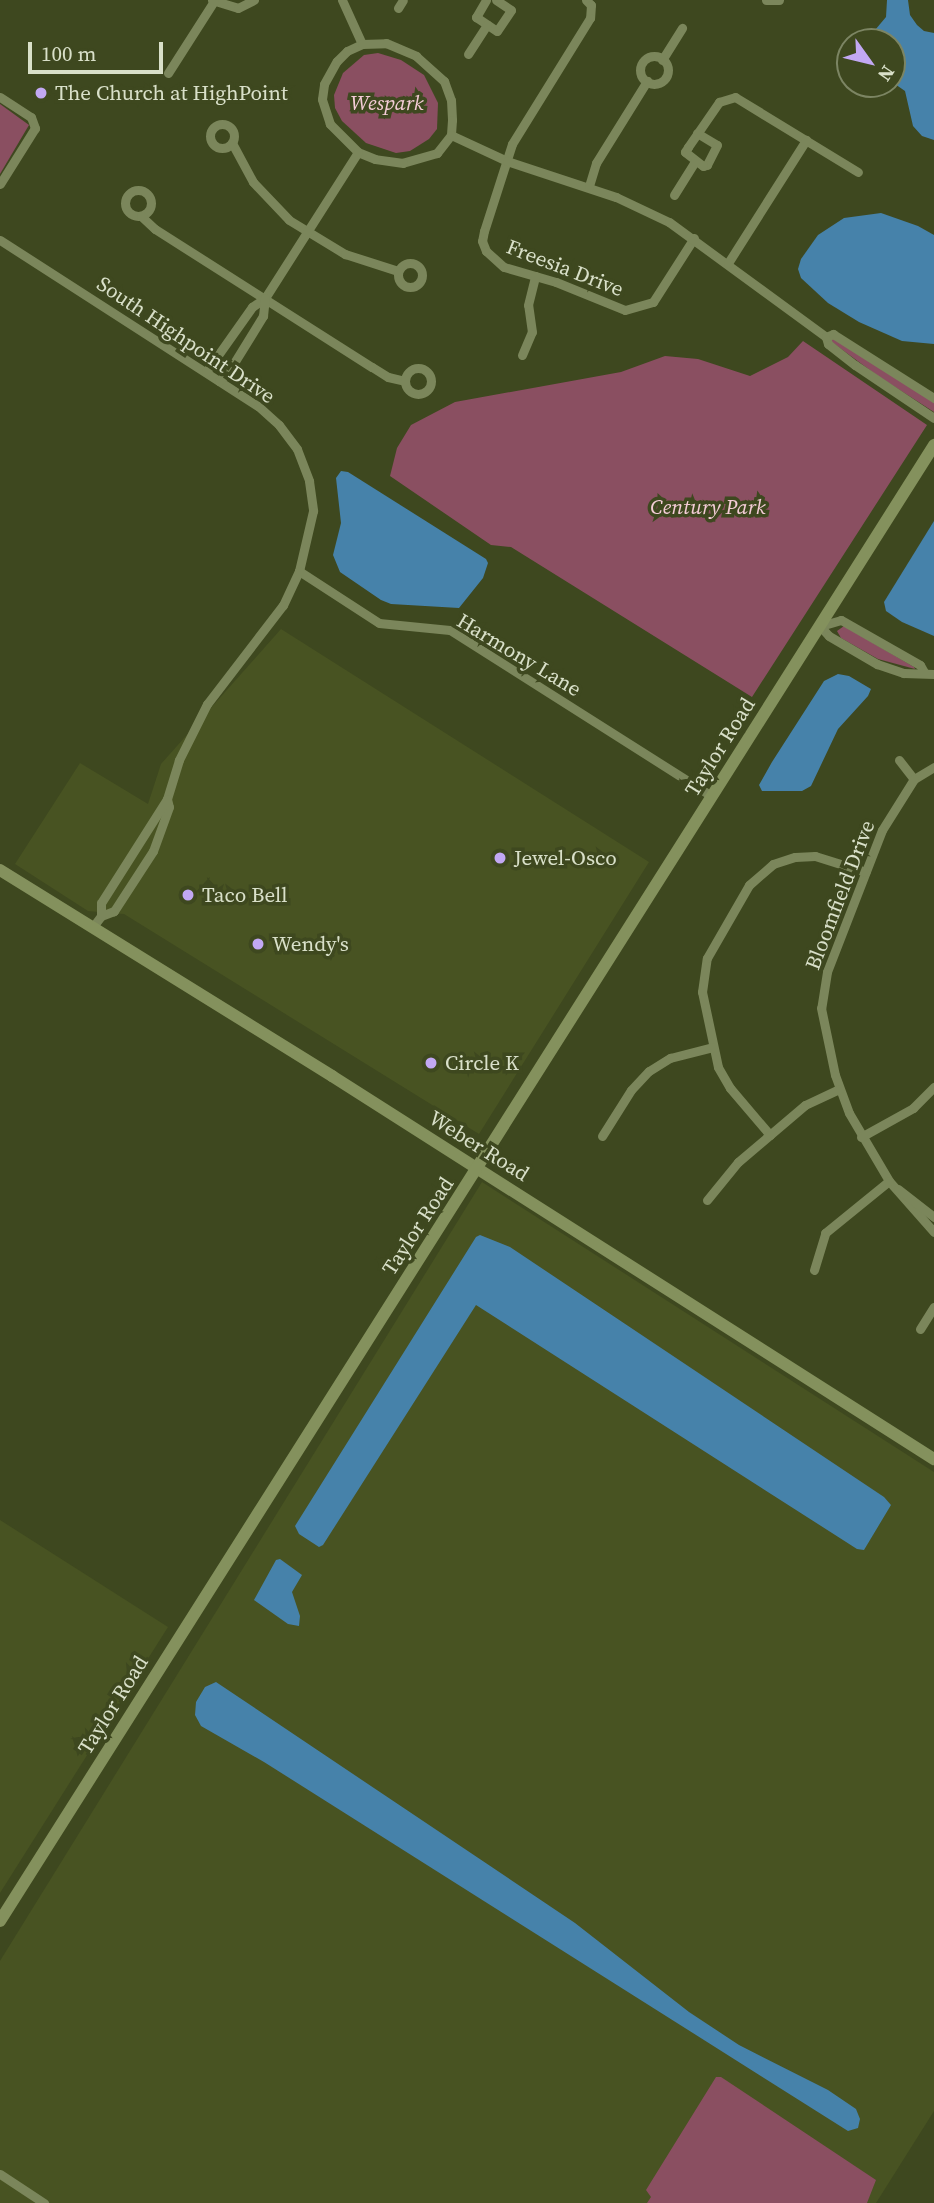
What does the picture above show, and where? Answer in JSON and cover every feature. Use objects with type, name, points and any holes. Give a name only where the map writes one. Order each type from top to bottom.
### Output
[{"type":"street","points":[[168,72],[213,1],[237,8],[254,0]]},
{"type":"street","points":[[342,0],[362,44]]},
{"type":"street","points":[[486,0],[476,17],[496,31],[511,10],[496,0]]},
{"type":"street","name":"Freesia Drive","points":[[586,0],[591,5],[590,18],[520,128],[482,241],[493,260],[505,267],[594,296],[617,308],[636,309],[653,302],[694,238]]},
{"type":"street","points":[[766,0],[779,0]]},
{"type":"street","points":[[468,54],[487,24]]},
{"type":"street","points":[[662,60],[682,28]]},
{"type":"street","points":[[386,43],[401,47],[430,65],[444,81],[451,100],[451,135],[437,153],[403,163],[391,163],[358,152],[330,124],[323,99],[324,84],[337,61],[347,51],[362,44],[386,43]]},
{"type":"street","points":[[649,55],[662,60],[670,68],[660,85],[647,81],[638,72],[649,55]]},
{"type":"street","points":[[589,186],[596,163],[647,81]]},
{"type":"street","points":[[0,97],[31,117],[35,128],[0,184]]},
{"type":"street","points":[[698,133],[717,148],[707,165],[695,161],[685,152],[719,102],[735,97],[858,172]]},
{"type":"street","points":[[451,135],[507,161],[589,186],[646,210],[694,238],[826,337],[828,345],[934,418]]},
{"type":"street","points":[[728,263],[806,140]]},
{"type":"street","points":[[232,143],[253,182],[289,220],[345,254],[398,271]]},
{"type":"street","points":[[219,381],[229,371],[262,316],[265,298],[305,231],[358,152]]},
{"type":"street","points":[[674,195],[695,161]]},
{"type":"street","points":[[141,216],[155,229],[388,377],[405,381]]},
{"type":"street","name":"South Highpoint Drive","points":[[0,240],[258,406],[279,425],[297,449],[309,481],[313,510],[299,571],[283,605],[207,704],[179,760],[167,799],[101,904],[101,916]]},
{"type":"street","points":[[522,355],[532,332],[528,305],[535,276]]},
{"type":"street","points":[[206,372],[252,307],[265,298]]},
{"type":"street","points":[[826,337],[834,334],[934,398]]},
{"type":"street","name":"Taylor Road","points":[[0,1921],[934,445]]},
{"type":"street","name":"Harmony Lane","points":[[299,571],[379,623],[450,630],[712,796]]},
{"type":"street","points":[[841,620],[920,664],[929,673],[903,673],[877,664],[830,636],[820,626],[841,620]]},
{"type":"street","points":[[899,760],[914,779]]},
{"type":"street","name":"Bloomfield Drive","points":[[934,767],[914,779],[882,830],[822,993],[822,1022],[839,1089],[861,1137],[890,1183],[934,1232]]},
{"type":"street","name":"South Highpoint Drive","points":[[92,928],[101,916],[114,911],[153,851],[169,807],[167,799]]},
{"type":"street","points":[[770,1135],[723,1079],[713,1047],[702,992],[704,967],[715,939],[755,878],[783,860],[807,856],[823,857],[866,872]]},
{"type":"street","name":"Weber Road","points":[[0,870],[478,1168],[934,1459]]},
{"type":"street","points":[[602,1136],[631,1090],[649,1071],[670,1058],[713,1047]]},
{"type":"street","points":[[861,1137],[913,1108],[934,1087]]},
{"type":"street","points":[[707,1200],[738,1162],[805,1105],[839,1089]]},
{"type":"street","points":[[814,1270],[825,1233],[890,1183],[934,1217]]},
{"type":"street","points":[[920,1329],[934,1307]]},
{"type":"street","points":[[0,2174],[44,2203]]},
{"type":"shaded area","points":[[281,629],[649,862],[479,1134],[124,914],[88,911],[15,864],[80,763],[148,804],[161,764]]},
{"type":"shaded area","points":[[482,1182],[934,1472],[934,2111],[876,2203],[0,2203],[0,1961]]},
{"type":"shaded area","points":[[0,1520],[168,1627],[0,1893]]},
{"type":"green space","name":"Wespark","points":[[378,53],[401,60],[424,75],[438,103],[437,129],[429,139],[410,151],[396,153],[366,143],[342,121],[335,108],[334,95],[343,73],[364,55]]},
{"type":"green space","points":[[0,104],[29,125],[0,174]]},
{"type":"green space","points":[[831,337],[934,402],[934,412],[878,376],[829,340]]},
{"type":"green space","name":"Century Park","points":[[803,341],[927,425],[752,697],[511,547],[491,545],[390,476],[397,448],[411,425],[455,402],[621,372],[665,356],[698,359],[750,376],[788,357]]},
{"type":"green space","points":[[844,626],[915,669],[878,659],[841,638],[837,631]]},
{"type":"green space","points":[[716,2077],[721,2077],[876,2180],[867,2203],[647,2203],[651,2197],[646,2190]]},
{"type":"water","points":[[887,0],[908,0],[910,15],[917,25],[924,31],[934,33],[934,140],[922,136],[913,126],[906,95],[906,28],[877,28],[886,17]]},
{"type":"water","points":[[881,213],[918,226],[934,235],[934,344],[902,341],[859,322],[828,303],[801,278],[798,269],[801,259],[818,235],[844,218]]},
{"type":"water","points":[[341,471],[348,472],[486,559],[488,563],[483,578],[459,608],[391,604],[340,572],[333,555],[341,523],[336,478]]},
{"type":"water","points":[[934,521],[934,636],[902,622],[886,611],[884,602]]},
{"type":"water","points":[[838,674],[849,676],[871,689],[868,696],[838,729],[811,786],[802,791],[762,791],[759,785],[824,681]]},
{"type":"water","points":[[480,1235],[510,1247],[884,1497],[891,1505],[864,1550],[857,1549],[476,1305],[323,1545],[319,1547],[299,1534],[295,1526],[476,1237]]},
{"type":"water","points":[[280,1559],[302,1575],[292,1592],[300,1616],[299,1626],[288,1624],[254,1600],[276,1560]]},
{"type":"water","points":[[216,1682],[575,1923],[689,2012],[739,2045],[828,2090],[856,2109],[860,2119],[858,2128],[848,2131],[264,1762],[201,1726],[195,1715],[196,1702],[205,1687]]},
{"type":"place","name":"The Church at HighPoint","points":[[41,93]]},
{"type":"place","name":"Jewel-Osco","points":[[500,858]]},
{"type":"place","name":"Taco Bell","points":[[188,895]]},
{"type":"place","name":"Wendy's","points":[[258,944]]},
{"type":"place","name":"Circle K","points":[[431,1063]]}]
